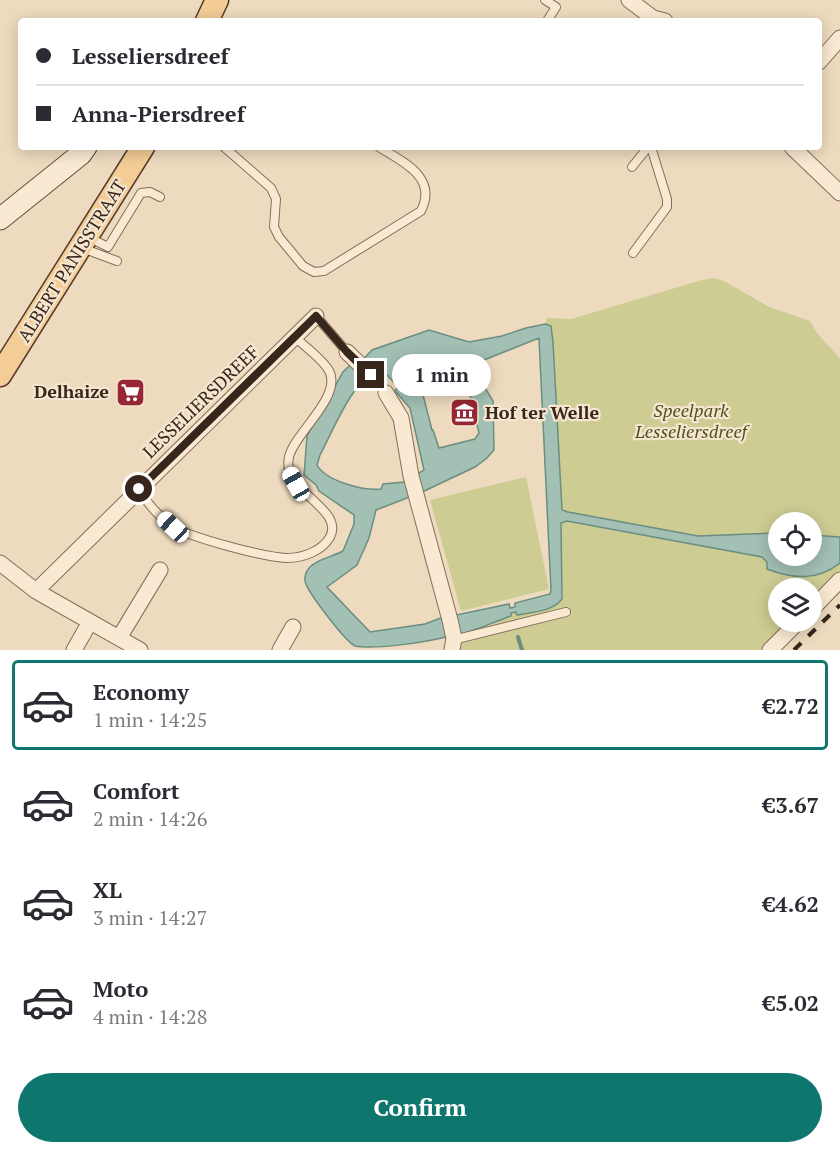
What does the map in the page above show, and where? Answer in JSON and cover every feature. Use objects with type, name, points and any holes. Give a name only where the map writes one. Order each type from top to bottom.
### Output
[{"type":"main road","name":"ALBERT PANISSTRAAT","points":[[0,375],[49,305],[84,242],[141,150]]},
{"type":"street","points":[[629,0],[653,18]]},
{"type":"street","points":[[822,59],[840,38]]},
{"type":"street","points":[[0,219],[84,150]]},
{"type":"street","points":[[795,150],[840,193]]},
{"type":"street","name":"LESSELIERSDREEF","points":[[36,591],[316,316]]},
{"type":"street","points":[[352,357],[371,376]]},
{"type":"street","points":[[386,393],[401,418],[411,476],[444,597],[453,645]]},
{"type":"street","points":[[0,563],[36,591],[140,650]]},
{"type":"street","points":[[119,638],[160,570]]},
{"type":"street","points":[[822,599],[840,580]]},
{"type":"street","points":[[74,650],[90,622]]},
{"type":"street","points":[[280,650],[293,627]]},
{"type":"street","points":[[770,650],[788,632]]},
{"type":"lane","points":[[545,0],[556,7],[549,18]]},
{"type":"lane","points":[[227,150],[271,188],[276,199],[274,227],[279,237],[303,266],[314,272],[324,271],[421,211],[426,195],[419,174],[383,150]]},
{"type":"lane","points":[[632,166],[647,150]]},
{"type":"lane","points":[[633,253],[667,207],[667,199],[651,150]]},
{"type":"lane","points":[[84,242],[108,248],[141,193],[150,192],[160,197]]},
{"type":"lane","points":[[84,242],[117,261]]},
{"type":"lane","points":[[316,316],[352,357]]},
{"type":"lane","points":[[139,489],[146,501],[173,527],[192,536],[272,556],[289,558],[310,554],[323,547],[332,534],[332,523],[328,514],[296,484],[290,472],[289,458],[296,443],[326,399],[331,381],[329,370],[295,337]]},
{"type":"lane","points":[[453,645],[566,612]]},
{"type":"green space","name":"Speelpark Lesseliersdreef","points":[[715,278],[769,307],[810,321],[819,336],[840,359],[840,572],[822,591],[822,578],[768,578],[768,632],[781,632],[763,650],[456,650],[460,634],[511,616],[510,613],[516,612],[517,615],[550,608],[561,504],[551,326],[545,324],[547,318],[571,319]]},
{"type":"green space","points":[[526,477],[549,589],[461,611],[430,500]]},
{"type":"shaded area","points":[[545,324],[551,326],[562,510],[698,536],[768,533],[768,566],[822,566],[822,536],[840,537],[840,563],[823,573],[814,575],[786,575],[767,569],[767,562],[762,557],[567,521],[561,523],[562,599],[553,607],[517,615],[516,612],[511,613],[511,616],[460,634],[456,615],[509,604],[510,608],[515,607],[515,603],[550,594],[539,338],[479,362],[485,388],[493,401],[494,450],[475,467],[420,493],[376,510],[369,538],[357,565],[327,587],[370,632],[425,624],[443,617],[446,637],[387,646],[355,646],[328,617],[305,582],[310,567],[318,561],[343,551],[354,524],[354,515],[319,491],[316,485],[304,475],[307,436],[343,372],[350,365],[356,367],[372,350],[429,330],[469,342]],"holes":[[[379,371],[386,374],[398,387],[395,391],[410,408],[424,470],[416,475],[416,481],[383,484],[381,489],[355,487],[328,476],[317,465],[337,420],[361,383]],[[459,380],[460,385],[468,387],[479,433],[475,439],[439,448],[422,391]]]},
{"type":"waterway","points":[[518,637],[522,650]]},
{"type":"railway","points":[[794,650],[840,605]]},
{"type":"place","name":"Delhaize","points":[[130,392]]},
{"type":"place","name":"Hof ter Welle","points":[[464,413]]},
{"type":"route","points":[[139,489],[316,316],[347,352],[371,375]]}]
